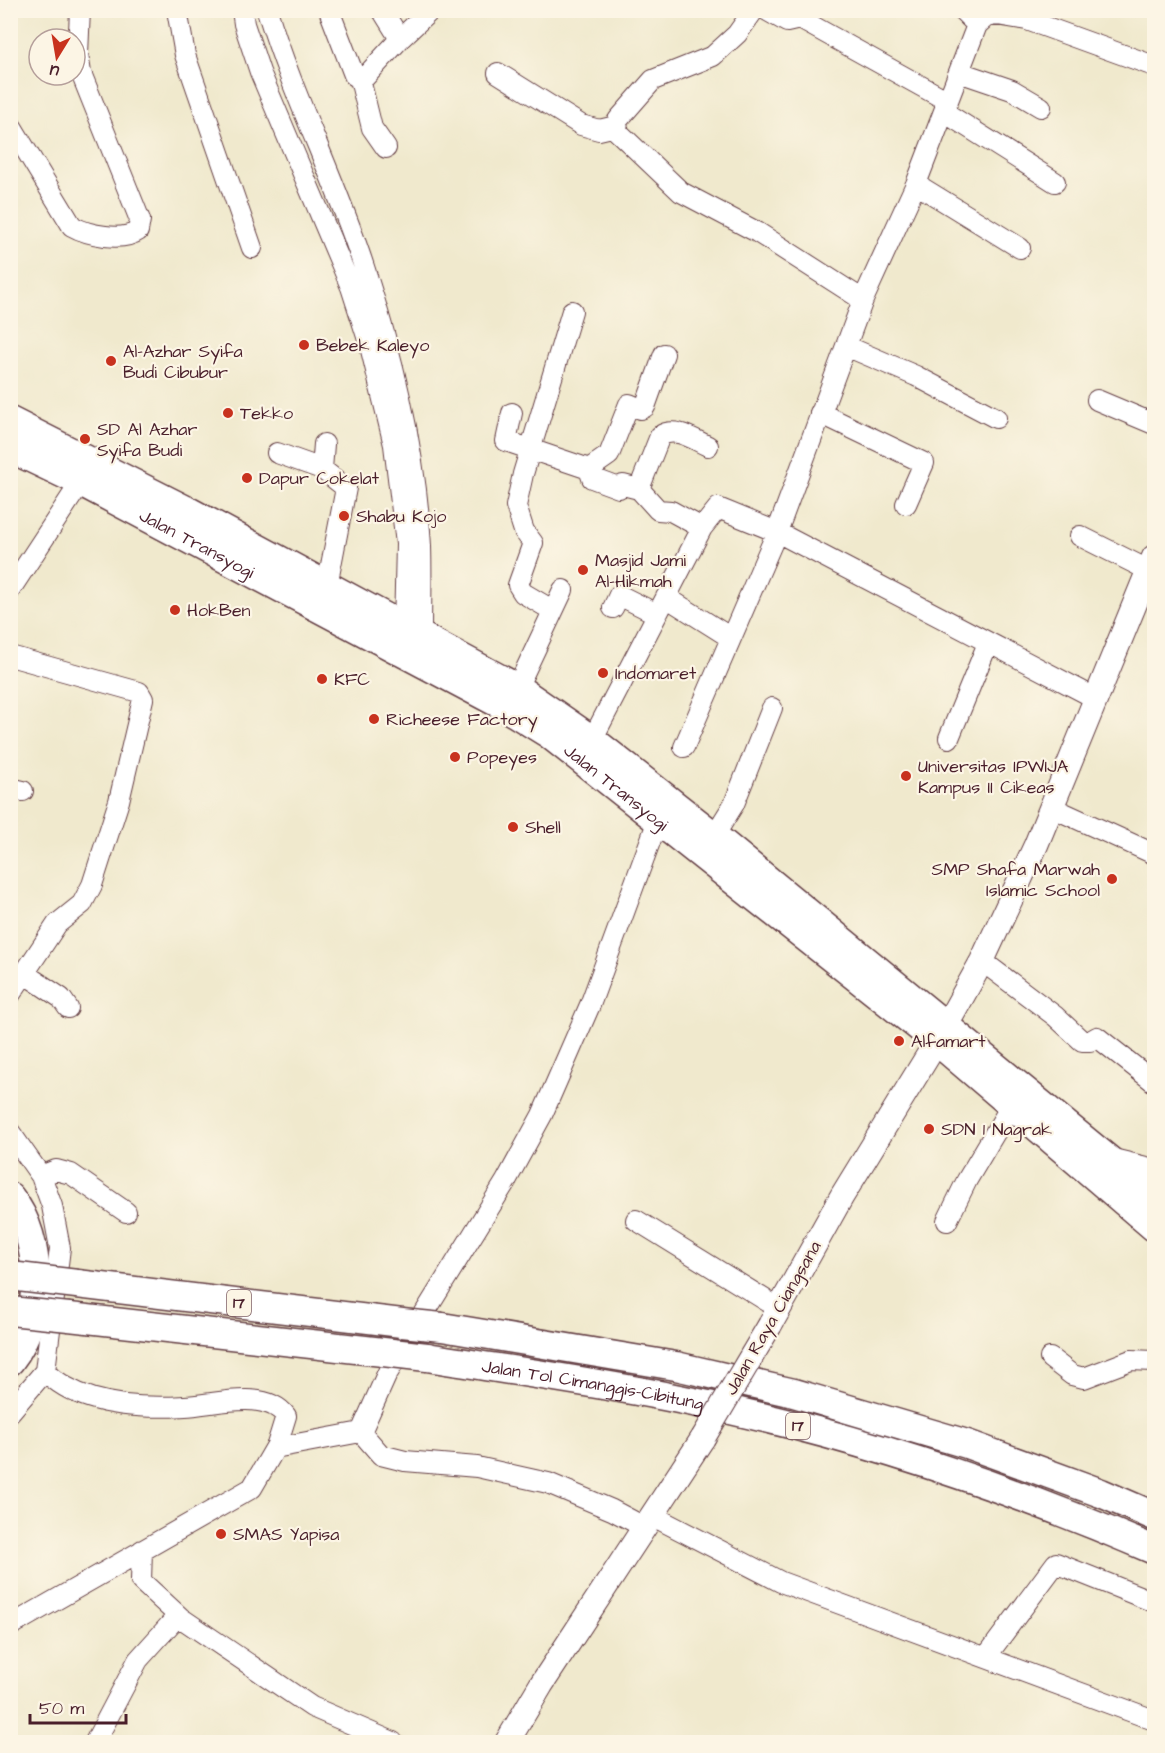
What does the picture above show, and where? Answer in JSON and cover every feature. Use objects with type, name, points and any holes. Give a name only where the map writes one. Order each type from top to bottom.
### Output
[{"type":"highway","name":"Jalan Transyogi","points":[[10,421],[275,572],[549,734],[658,820],[1108,1158],[1155,1197]]},
{"type":"highway","name":"Jalan Transyogi","points":[[10,448],[275,572],[327,586],[517,688],[592,740],[714,836],[942,1033],[1011,1106],[1155,1227]]},
{"type":"highway","points":[[10,1197],[18,1206],[32,1245],[35,1288],[30,1323],[17,1352],[10,1361]]},
{"type":"highway","points":[[10,1239],[14,1249],[17,1288],[10,1311]]},
{"type":"highway","name":"Jalan Tol Cimanggis–Cibitung","points":[[10,1276],[442,1327],[676,1365],[794,1393],[967,1444],[1101,1492],[1155,1516]]},
{"type":"highway","name":"Jalan Tol Cimanggis–Cibitung","points":[[10,1311],[427,1357],[670,1397],[793,1425],[960,1474],[1091,1523],[1155,1550]]},
{"type":"main road","name":"Jalan Raya Ciangsana","points":[[507,1743],[541,1684],[703,1438],[775,1317],[842,1196],[942,1033],[982,961],[1052,807],[1151,564]]},
{"type":"street","points":[[12,127],[72,226],[83,232],[126,236],[138,231],[140,220],[81,73],[78,54],[80,10]]},
{"type":"street","points":[[177,10],[185,55],[252,248]]},
{"type":"street","points":[[242,10],[244,24],[260,72],[351,287],[396,416]]},
{"type":"street","points":[[267,10],[365,270],[396,416],[412,633]]},
{"type":"street","points":[[329,10],[354,75],[360,79],[372,128],[386,148]]},
{"type":"street","points":[[382,10],[400,39]]},
{"type":"street","points":[[360,79],[365,77],[431,10]]},
{"type":"street","points":[[498,73],[582,125],[598,130],[616,126],[653,80],[713,56],[737,34],[754,10]]},
{"type":"street","points":[[766,10],[787,22],[796,18],[800,19],[946,106],[1055,182]]},
{"type":"street","points":[[962,10],[984,18],[997,15],[1027,20],[1155,66]]},
{"type":"street","points":[[684,747],[777,532],[863,300],[916,184],[959,72],[984,18]]},
{"type":"street","points":[[959,72],[1012,90],[1041,107]]},
{"type":"street","points":[[616,126],[617,132],[681,192],[757,232],[863,300]]},
{"type":"street","points":[[916,184],[1020,248]]},
{"type":"street","points":[[552,610],[523,593],[518,585],[533,543],[524,531],[516,506],[572,311]]},
{"type":"street","points":[[846,346],[916,376],[996,418]]},
{"type":"street","points":[[589,469],[609,455],[628,404],[641,409],[645,407],[664,354]]},
{"type":"street","points":[[1097,400],[1155,424]]},
{"type":"street","points":[[512,413],[506,441],[589,469]]},
{"type":"street","points":[[820,413],[924,463],[906,504]]},
{"type":"street","points":[[639,489],[660,436],[666,432],[674,431],[708,446]]},
{"type":"street","points":[[322,470],[324,444]]},
{"type":"street","points":[[277,453],[322,470],[344,485],[346,490],[327,586]]},
{"type":"street","points":[[589,469],[592,478],[619,488],[623,485],[639,489],[658,510],[670,511],[702,528]]},
{"type":"street","points":[[10,590],[81,482]]},
{"type":"street","points":[[592,740],[702,528],[718,508],[777,532],[1095,698]]},
{"type":"street","points":[[1080,536],[1151,564]]},
{"type":"street","points":[[517,688],[563,590]]},
{"type":"street","points":[[613,608],[619,595],[662,606],[731,638]]},
{"type":"street","points":[[949,738],[988,642]]},
{"type":"street","points":[[10,656],[139,692],[143,699],[118,801],[92,885],[82,904],[57,924],[10,994]]},
{"type":"street","points":[[714,836],[734,804],[772,708]]},
{"type":"street","points":[[1052,807],[1155,854]]},
{"type":"street","points":[[361,1432],[387,1374],[506,1181],[542,1115],[590,1005],[658,820]]},
{"type":"street","points":[[982,961],[1054,1016],[1082,1041],[1090,1041],[1097,1037],[1155,1082]]},
{"type":"street","points":[[25,974],[61,998],[68,1008]]},
{"type":"street","points":[[947,1221],[967,1180],[1011,1106]]},
{"type":"street","points":[[10,1132],[41,1176],[52,1206],[60,1248],[45,1371],[17,1407],[10,1412]]},
{"type":"street","points":[[1108,1158],[1155,1169]]},
{"type":"street","points":[[41,1176],[56,1170],[70,1174],[126,1212]]},
{"type":"street","points":[[636,1220],[775,1317]]},
{"type":"street","points":[[1050,1358],[1072,1375],[1084,1378],[1131,1360],[1155,1361]]},
{"type":"street","points":[[10,1626],[252,1488],[277,1445],[286,1416],[267,1402],[183,1406],[96,1400],[60,1385],[45,1371]]},
{"type":"street","points":[[277,1445],[280,1448],[361,1432]]},
{"type":"street","points":[[361,1432],[381,1455],[405,1461],[477,1467],[548,1483],[612,1510],[647,1521],[781,1582],[1155,1720]]},
{"type":"street","points":[[142,1551],[141,1581],[181,1618],[312,1707],[393,1743]]},
{"type":"street","points":[[986,1658],[1056,1563],[1155,1602]]},
{"type":"street","points":[[95,1743],[138,1660],[175,1619],[181,1618]]},
{"type":"place","name":"Bebek Kaleyo","points":[[304,345]]},
{"type":"place","name":"Al-Azhar Syifa Budi Cibubur","points":[[111,361]]},
{"type":"place","name":"Tekko","points":[[228,413]]},
{"type":"place","name":"SD Al Azhar Syifa Budi","points":[[85,439]]},
{"type":"place","name":"Dapur Cokelat","points":[[247,478]]},
{"type":"place","name":"Shabu Kojo","points":[[344,516]]},
{"type":"place","name":"Masjid Jami Al-Hikmah","points":[[583,570]]},
{"type":"place","name":"HokBen","points":[[175,610]]},
{"type":"place","name":"Indomaret","points":[[603,673]]},
{"type":"place","name":"KFC","points":[[322,679]]},
{"type":"place","name":"Richeese Factory","points":[[374,719]]},
{"type":"place","name":"Popeyes","points":[[455,757]]},
{"type":"place","name":"Universitas IPWIJA Kampus II Cikeas","points":[[906,776]]},
{"type":"place","name":"Shell","points":[[513,827]]},
{"type":"place","name":"SMP Shafa Marwah Islamic School","points":[[1112,879]]},
{"type":"place","name":"Alfamart","points":[[899,1041]]},
{"type":"place","name":"SDN 1 Nagrak","points":[[929,1129]]},
{"type":"place","name":"SMAS Yapisa","points":[[221,1534]]}]
